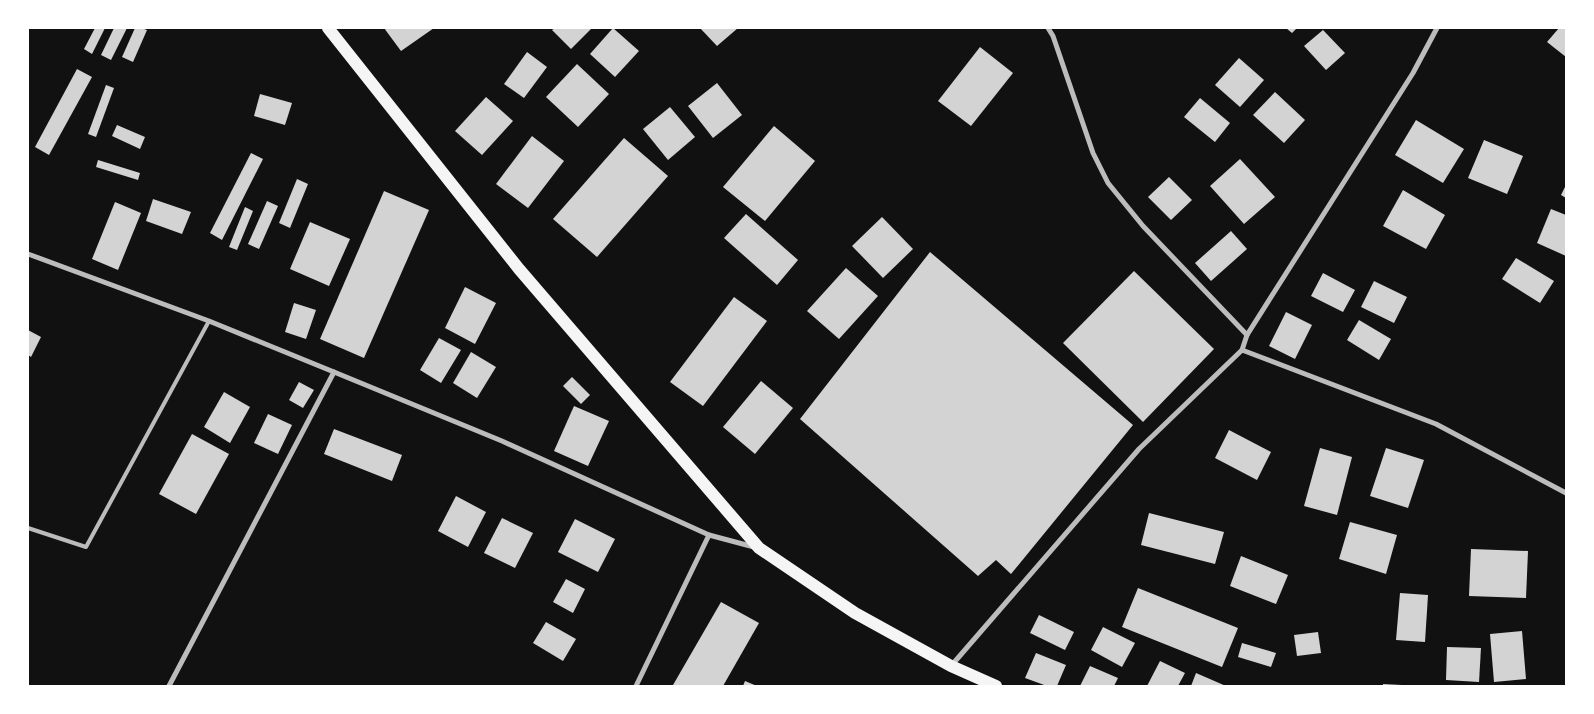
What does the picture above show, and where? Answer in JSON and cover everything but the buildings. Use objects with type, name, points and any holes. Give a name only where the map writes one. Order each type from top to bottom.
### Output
[{"type":"main road","points":[[328,28],[519,269],[759,548],[854,613],[951,666],[996,686]]},
{"type":"street","points":[[1048,28],[1053,36],[1094,153],[1108,183],[1143,226],[1247,335]]},
{"type":"street","points":[[951,666],[1139,449],[1242,350],[1247,335],[1413,74],[1438,28]]},
{"type":"street","points":[[28,254],[209,321],[502,441],[709,535],[759,548]]},
{"type":"street","points":[[1242,350],[1436,424],[1566,493]]},
{"type":"street","points":[[169,686],[334,372]]},
{"type":"street","points":[[636,686],[709,535]]},
{"type":"lane","points":[[28,528],[86,547],[209,321]]}]
